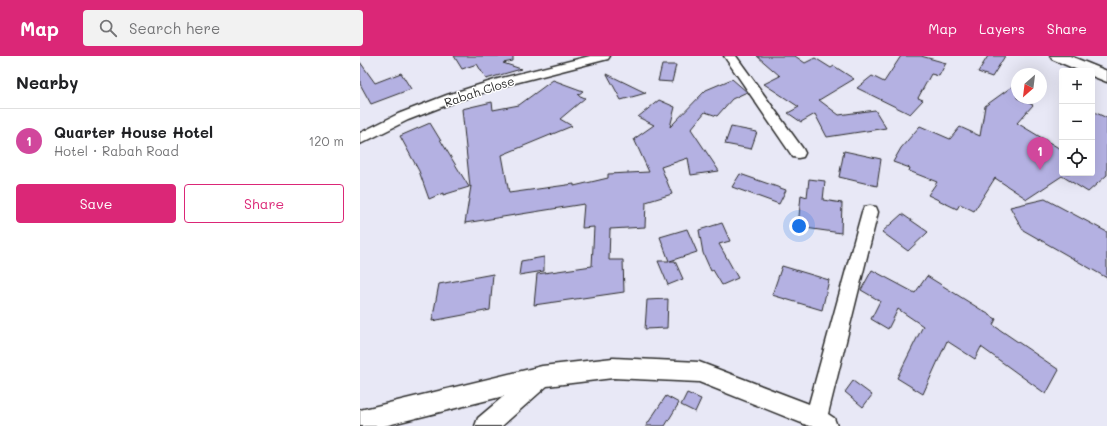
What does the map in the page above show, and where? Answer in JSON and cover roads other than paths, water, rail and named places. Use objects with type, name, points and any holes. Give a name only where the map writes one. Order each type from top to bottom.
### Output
[{"type":"main road","points":[[1058,56],[1107,77]]},
{"type":"main road","points":[[1080,56],[1107,67]]},
{"type":"street","name":"Rabah Close","points":[[360,139],[404,117],[454,98],[512,80],[604,56]]},
{"type":"street","points":[[730,56],[798,153]]},
{"type":"street","points":[[360,421],[542,376],[613,368],[699,372],[821,422],[870,212]]},
{"type":"street","points":[[486,426],[542,376]]},
{"type":"place","name":"Quarter House Hotel","points":[[1040,170]]}]
